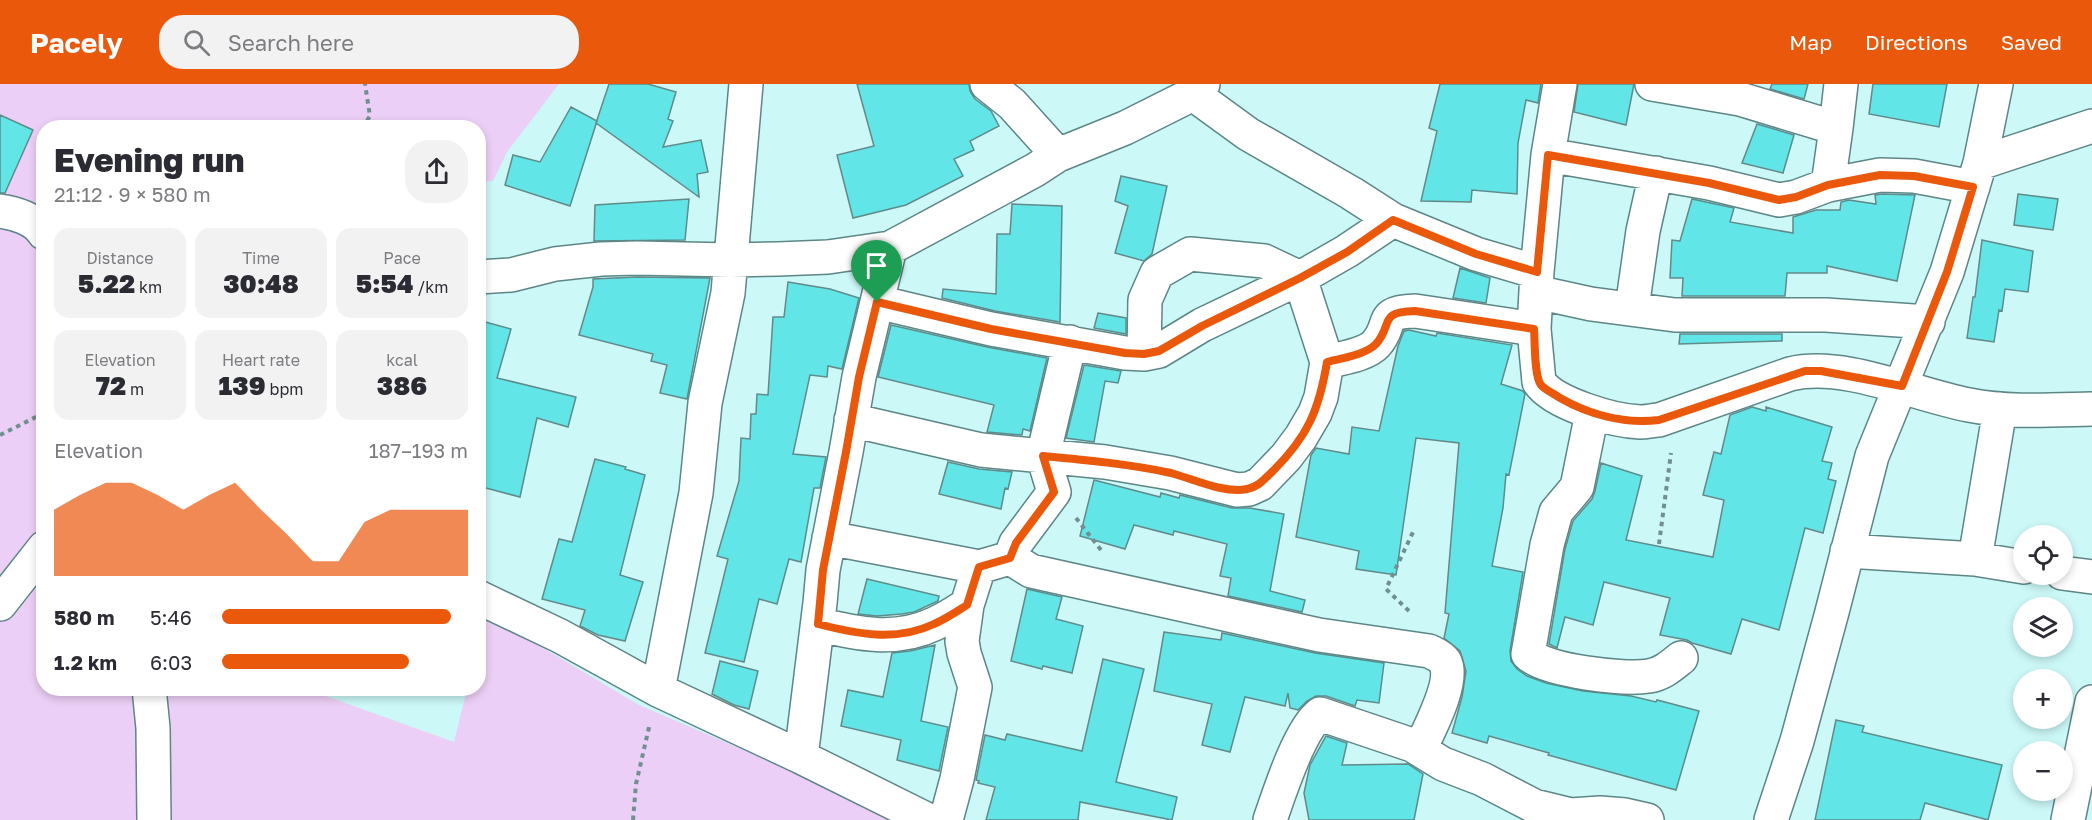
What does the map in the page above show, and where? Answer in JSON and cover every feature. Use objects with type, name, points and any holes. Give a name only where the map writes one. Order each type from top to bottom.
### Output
[{"type":"street","points":[[987,84],[1012,104],[1058,155]]},
{"type":"street","points":[[1560,84],[1548,155],[1534,329],[1538,376],[1542,385],[1570,404],[1592,412],[1641,422],[1659,420],[1805,371],[1821,371],[1902,386],[1968,405],[2000,410],[2092,409]]},
{"type":"street","points":[[1652,84],[1747,101],[1836,128]]},
{"type":"street","points":[[1828,185],[1841,84]]},
{"type":"street","points":[[1770,820],[1797,741],[1872,456],[1947,272],[1976,175],[1996,84]]},
{"type":"street","points":[[658,690],[696,494],[705,403],[724,317],[751,86]]},
{"type":"street","points":[[486,277],[511,275],[555,264],[601,260],[828,257],[890,248],[1035,170],[1058,155],[1125,128],[1180,92],[1393,220],[1591,304],[1675,315],[1826,315],[1928,322]]},
{"type":"street","points":[[1548,155],[1709,183],[1779,200],[1796,197],[1828,185],[1880,175],[1976,175],[2092,126]]},
{"type":"street","points":[[1632,308],[1643,231],[1656,173]]},
{"type":"street","points":[[0,211],[15,213],[36,226]]},
{"type":"street","points":[[877,302],[991,329],[1125,353],[1144,354],[1159,351],[1202,326],[1300,278],[1347,252],[1393,220]]},
{"type":"street","points":[[801,757],[823,570],[859,377],[890,248]]},
{"type":"street","points":[[851,420],[981,450],[1105,462],[1170,473],[1237,490],[1249,489],[1260,484],[1286,458],[1302,437],[1321,397],[1327,362],[1300,278],[1264,261],[1190,254],[1157,273],[1145,300],[1144,354]]},
{"type":"street","points":[[1327,362],[1365,351],[1374,345],[1389,317],[1402,311],[1534,329]]},
{"type":"street","points":[[946,820],[957,779],[975,687],[962,641],[967,605],[995,562],[1016,543],[1054,492],[1043,456],[1070,342]]},
{"type":"street","points":[[1975,558],[2000,410]]},
{"type":"street","points":[[1592,412],[1577,487],[1556,512],[1547,545],[1528,654],[1539,662],[1616,678],[1660,673],[1681,658]]},
{"type":"street","points":[[829,538],[995,562],[1031,572],[1319,635],[1429,651],[1440,656],[1448,672],[1437,711],[1420,749]]},
{"type":"street","points":[[1847,551],[1975,558],[2013,565]]},
{"type":"street","points":[[0,604],[36,558]]},
{"type":"street","points":[[2073,574],[2092,577]]},
{"type":"street","points":[[486,601],[560,636],[658,690],[928,820]]},
{"type":"street","points":[[818,624],[861,633],[897,635],[936,624],[967,605]]},
{"type":"street","points":[[150,696],[153,728],[154,820]]},
{"type":"street","points":[[2068,820],[2092,702]]},
{"type":"street","points":[[1270,820],[1299,745],[1314,718],[1320,714],[1420,749],[1443,764],[1499,787],[1527,803],[1581,817],[1600,813],[1647,820]]},
{"type":"path","points":[[365,84],[370,116],[367,120]]},
{"type":"path","points":[[1659,544],[1676,414]]},
{"type":"path","points":[[0,435],[36,416]]},
{"type":"path","points":[[1054,492],[1108,555]]},
{"type":"path","points":[[1414,530],[1386,589],[1418,620],[1429,651]]},
{"type":"path","points":[[633,820],[636,784],[658,690]]},
{"type":"shaded area","points":[[0,84],[559,84],[507,152],[493,181],[486,182],[486,120],[36,120],[36,696],[326,696],[454,742],[465,696],[486,696],[486,614],[639,705],[783,767],[893,820],[0,820]]},
{"type":"building","points":[[609,84],[648,84],[676,92],[668,119],[673,121],[663,147],[701,140],[708,172],[697,174],[699,197],[596,123]]},
{"type":"building","points":[[857,84],[969,84],[975,99],[991,111],[999,126],[970,141],[974,150],[954,159],[963,176],[906,205],[853,218],[837,155],[874,146]]},
{"type":"building","points":[[1440,84],[1541,84],[1538,103],[1526,100],[1518,143],[1517,194],[1472,190],[1471,202],[1421,201],[1437,131],[1429,128]]},
{"type":"building","points":[[1578,84],[1634,84],[1626,125],[1574,112]]},
{"type":"building","points":[[1772,84],[1808,84],[1804,99],[1770,89]]},
{"type":"building","points":[[1873,84],[1947,84],[1939,127],[1869,114]]},
{"type":"building","points":[[571,107],[597,121],[570,206],[505,185],[513,155],[540,162]]},
{"type":"building","points":[[0,115],[33,130],[5,193],[0,193]]},
{"type":"building","points":[[1757,124],[1794,135],[1783,173],[1742,163]]},
{"type":"building","points":[[1121,176],[1167,186],[1152,254],[1144,261],[1115,253],[1128,206],[1115,201]]},
{"type":"building","points":[[2018,194],[2058,199],[2053,230],[2014,225]]},
{"type":"building","points":[[1875,195],[1915,195],[1897,281],[1827,266],[1827,273],[1787,273],[1785,296],[1682,296],[1683,278],[1670,278],[1672,240],[1680,241],[1692,199],[1734,208],[1730,222],[1793,233],[1793,217],[1816,210],[1840,210],[1841,202],[1849,200],[1876,204]]},
{"type":"building","points":[[689,199],[685,240],[594,241],[595,205]]},
{"type":"building","points":[[1012,204],[1062,206],[1060,322],[995,311],[942,298],[943,289],[996,294],[997,234],[1010,234]]},
{"type":"building","points":[[1982,240],[2033,251],[2028,292],[2005,289],[1994,342],[1967,338]]},
{"type":"building","points":[[1460,268],[1490,278],[1486,303],[1453,298]]},
{"type":"building","points":[[710,278],[687,399],[660,393],[667,365],[651,361],[653,354],[579,335],[593,287],[593,279]]},
{"type":"building","points":[[788,282],[830,289],[859,298],[842,369],[828,366],[827,377],[810,375],[793,454],[826,457],[820,488],[814,488],[801,562],[789,559],[777,604],[759,599],[744,662],[705,653],[728,559],[717,556],[739,481],[741,438],[750,439],[751,414],[756,414],[757,394],[768,395],[773,317],[784,317]]},
{"type":"building","points":[[1098,313],[1126,318],[1126,334],[1094,328]]},
{"type":"building","points":[[486,322],[511,329],[497,378],[576,397],[568,427],[537,418],[520,497],[486,488]]},
{"type":"building","points":[[891,325],[1047,358],[1030,431],[1023,429],[1022,435],[987,432],[994,405],[878,377]]},
{"type":"building","points":[[1404,331],[1436,336],[1437,333],[1512,345],[1501,384],[1523,391],[1525,394],[1509,475],[1506,474],[1503,508],[1492,566],[1523,572],[1510,651],[1511,661],[1527,676],[1546,683],[1583,691],[1631,696],[1656,702],[1657,700],[1699,711],[1676,790],[1548,755],[1549,753],[1489,736],[1487,743],[1452,733],[1462,697],[1466,671],[1460,651],[1444,638],[1449,614],[1445,613],[1459,443],[1416,438],[1396,575],[1356,569],[1359,551],[1296,537],[1311,455],[1316,448],[1349,454],[1352,427],[1379,431],[1398,346]]},
{"type":"building","points":[[1680,334],[1782,334],[1782,341],[1679,344]]},
{"type":"building","points":[[1084,365],[1121,371],[1118,383],[1105,381],[1094,442],[1066,438]]},
{"type":"building","points":[[1752,407],[1766,411],[1766,407],[1832,427],[1822,461],[1832,463],[1828,479],[1836,481],[1823,533],[1805,528],[1779,630],[1742,619],[1731,654],[1687,640],[1660,635],[1670,598],[1604,582],[1593,625],[1565,617],[1557,648],[1549,644],[1565,549],[1573,521],[1592,499],[1601,463],[1642,476],[1626,540],[1713,557],[1724,500],[1703,495],[1714,452],[1721,454],[1730,415]]},
{"type":"building","points":[[595,459],[626,467],[625,469],[645,475],[620,575],[643,582],[625,641],[598,635],[580,626],[585,610],[542,599],[559,539],[572,542]]},
{"type":"building","points":[[948,462],[979,469],[1012,472],[1008,489],[1005,488],[1001,509],[939,494]]},
{"type":"building","points":[[1094,480],[1160,497],[1161,493],[1179,498],[1180,495],[1232,508],[1250,508],[1284,514],[1270,591],[1305,600],[1302,612],[1228,596],[1231,578],[1220,576],[1227,544],[1174,531],[1173,535],[1134,525],[1125,549],[1080,536]]},
{"type":"building","points":[[867,579],[939,596],[938,601],[914,612],[902,614],[877,616],[858,614]]},
{"type":"building","points":[[1027,589],[1062,597],[1056,619],[1083,626],[1072,673],[1043,666],[1042,669],[1011,661]]},
{"type":"building","points":[[1164,632],[1221,640],[1222,633],[1315,653],[1384,663],[1379,703],[1357,700],[1355,706],[1326,696],[1316,696],[1298,710],[1290,708],[1288,693],[1285,706],[1245,697],[1230,752],[1202,745],[1212,704],[1154,691]]},
{"type":"building","points":[[935,645],[921,721],[948,727],[939,771],[897,760],[901,740],[841,726],[848,690],[883,697],[892,653]]},
{"type":"building","points":[[1103,659],[1144,669],[1116,782],[1177,797],[1172,820],[1080,802],[1078,820],[986,820],[995,787],[978,783],[979,781],[976,780],[985,735],[1005,740],[1007,734],[1082,751]]},
{"type":"building","points":[[720,661],[758,671],[749,709],[734,705],[712,694]]},
{"type":"building","points":[[1836,720],[1864,726],[1862,732],[2002,765],[1988,820],[1925,803],[1920,820],[1815,820]]},
{"type":"building","points":[[1326,736],[1347,743],[1342,765],[1408,764],[1423,774],[1414,820],[1309,820],[1304,793],[1310,765]]},
{"type":"route","points":[[1548,155],[1709,183],[1779,200],[1796,197],[1828,185],[1880,175],[1914,176],[1973,187],[1947,272],[1902,386],[1821,371],[1805,371],[1659,420],[1641,422],[1623,420],[1570,404],[1539,382],[1534,329],[1402,311],[1389,317],[1377,343],[1365,351],[1327,362],[1321,397],[1302,437],[1286,458],[1260,484],[1249,489],[1237,490],[1170,473],[1105,462],[1043,456],[1054,492],[1016,543],[1010,558],[979,567],[967,605],[936,624],[897,635],[861,633],[818,624],[823,570],[832,519],[859,377],[877,302],[991,329],[1125,353],[1144,354],[1159,351],[1202,326],[1300,278],[1347,252],[1393,220],[1476,254],[1537,272],[1548,155]]}]
